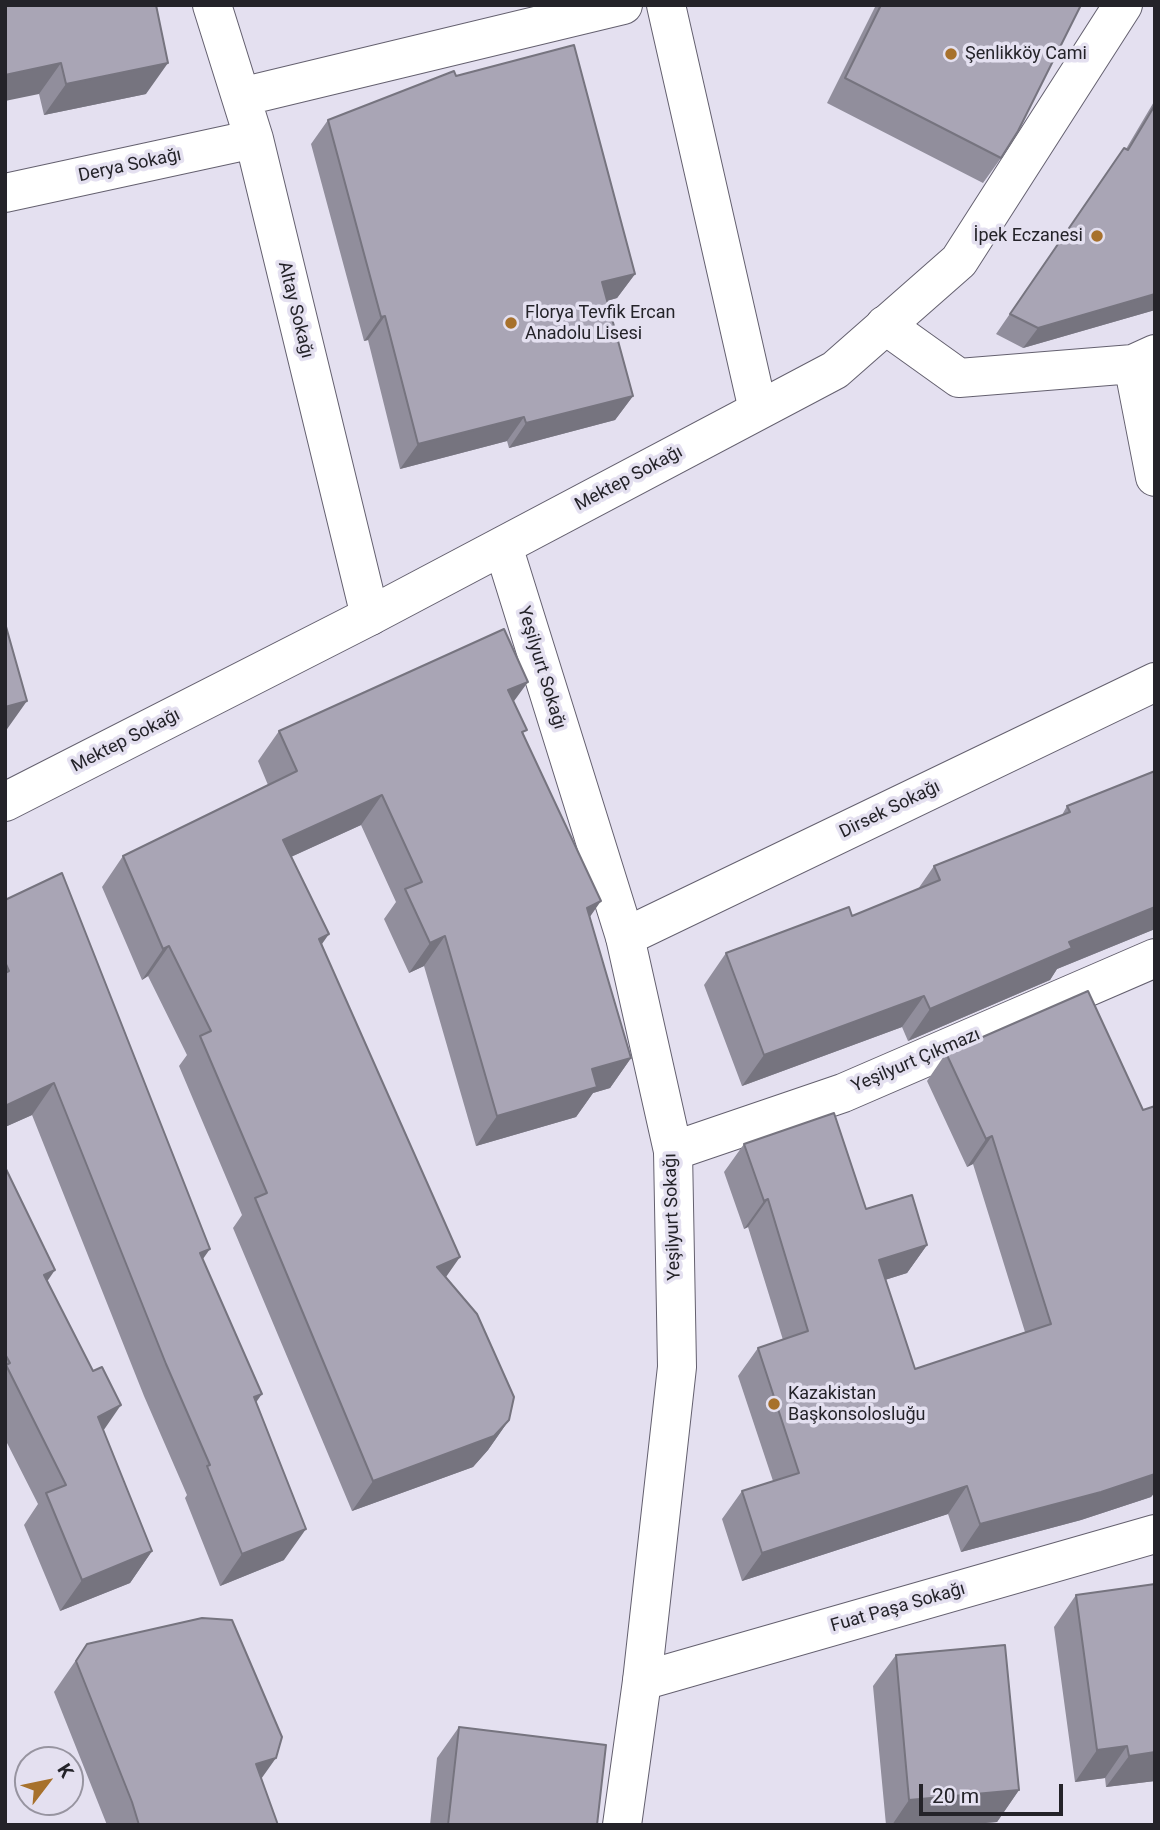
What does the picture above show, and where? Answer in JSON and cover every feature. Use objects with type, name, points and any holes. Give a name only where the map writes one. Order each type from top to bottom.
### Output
[{"type":"street","name":"Altay Sokağı","points":[[212,5],[254,139],[370,616]]},
{"type":"street","points":[[241,97],[622,5]]},
{"type":"street","points":[[666,5],[758,410]]},
{"type":"street","name":"Mektep Sokağı","points":[[5,802],[370,616],[835,370],[959,261],[1123,5]]},
{"type":"street","name":"Derya Sokağı","points":[[5,193],[254,139]]},
{"type":"street","points":[[885,325],[959,378],[1144,359],[1155,477]]},
{"type":"street","name":"Yeşilyurt Sokağı","points":[[503,546],[625,937],[673,1151],[677,1367],[642,1681],[622,1825]]},
{"type":"street","name":"Dirsek Sokağı","points":[[625,937],[1155,682]]},
{"type":"street","name":"Yeşilyurt Çıkmazı","points":[[673,1151],[843,1093],[1155,958]]},
{"type":"street","name":"Fuat Paşa Sokağı","points":[[642,1681],[1155,1534]]},
{"type":"building","points":[[5,5],[156,5],[168,63],[66,84],[61,63],[5,75]]},
{"type":"building","name":"Şenlikköy Cami","points":[[881,5],[1081,5],[1018,131],[1001,158],[845,78]]},
{"type":"building","points":[[574,45],[635,274],[602,282],[633,396],[526,423],[524,417],[418,444],[385,316],[381,317],[328,120],[454,71],[456,76]]},
{"type":"building","points":[[1155,105],[1155,294],[1038,328],[1010,314],[1124,148],[1128,150]]},
{"type":"building","points":[[5,623],[27,701],[5,707]]},
{"type":"building","points":[[504,629],[528,682],[508,690],[527,730],[522,732],[601,901],[587,908],[631,1058],[592,1069],[597,1087],[497,1116],[445,936],[430,943],[405,889],[422,882],[382,795],[283,840],[329,934],[319,939],[460,1257],[437,1267],[477,1314],[514,1397],[509,1420],[494,1436],[373,1481],[255,1198],[267,1193],[200,1036],[211,1031],[169,946],[163,949],[123,856],[297,771],[279,731]]},
{"type":"building","points":[[1155,771],[1155,907],[1069,942],[1072,948],[930,1009],[924,996],[764,1055],[726,953],[849,907],[852,916],[940,880],[934,866],[1070,812],[1067,806]]},
{"type":"building","points":[[62,873],[210,1249],[200,1253],[262,1394],[254,1397],[306,1529],[242,1554],[207,1466],[210,1465],[166,1364],[54,1083],[5,1106],[5,973],[9,971],[5,962],[5,900]]},
{"type":"building","points":[[1088,991],[1143,1110],[1155,1106],[1155,1474],[1101,1492],[980,1524],[967,1486],[762,1553],[742,1491],[799,1473],[758,1348],[808,1331],[768,1199],[764,1201],[744,1144],[834,1113],[866,1209],[912,1195],[927,1245],[879,1260],[915,1369],[1051,1324],[992,1136],[986,1139],[946,1053]]},
{"type":"building","points":[[5,1167],[55,1270],[44,1275],[93,1371],[102,1367],[121,1405],[98,1417],[152,1551],[82,1580],[46,1493],[66,1485],[6,1365],[10,1363],[5,1354]]},
{"type":"building","points":[[1155,1584],[1155,1752],[1129,1756],[1127,1746],[1097,1750],[1076,1595]]},
{"type":"building","points":[[202,1618],[232,1620],[282,1737],[276,1758],[256,1764],[278,1825],[139,1825],[76,1661],[87,1644]]},
{"type":"building","points":[[1005,1645],[1019,1790],[909,1800],[896,1655]]},
{"type":"building","points":[[459,1727],[606,1745],[597,1825],[448,1825]]},
{"type":"place","name":"Şenlikköy Cami","points":[[951,54]]},
{"type":"place","name":"İpek Eczanesi","points":[[1097,236]]},
{"type":"place","name":"Florya Tevfik Ercan Anadolu Lisesi","points":[[511,323]]},
{"type":"place","name":"Kazakistan Başkonsolosluğu","points":[[774,1404]]}]
